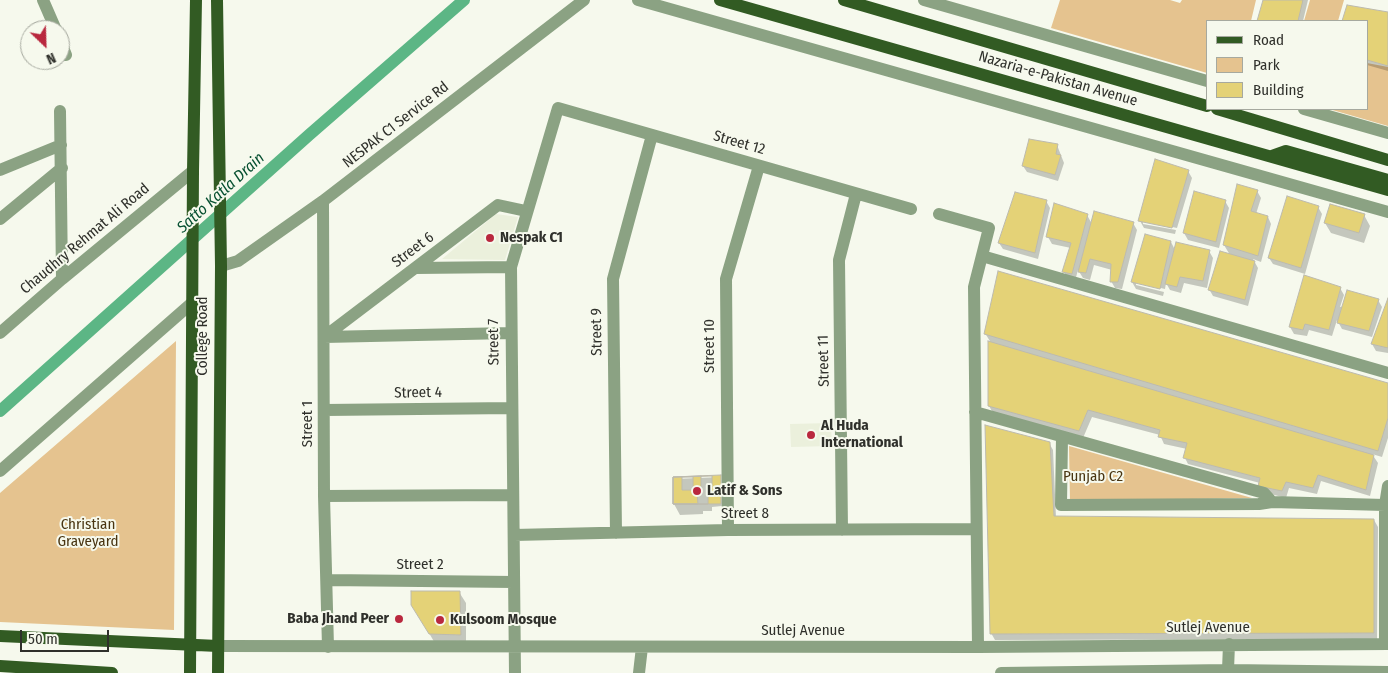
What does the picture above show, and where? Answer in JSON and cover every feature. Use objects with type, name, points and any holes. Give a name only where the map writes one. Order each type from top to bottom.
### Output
[{"type":"main road","name":"College Road","points":[[190,673],[196,0]]},
{"type":"main road","name":"College Road","points":[[217,0],[221,166],[226,265],[220,294],[218,673]]},
{"type":"main road","name":"Nazaria-e-Pakistan Avenue","points":[[720,0],[1388,190]]},
{"type":"main road","name":"Nazaria-e-Pakistan Avenue","points":[[844,0],[1206,106]]},
{"type":"main road","points":[[1220,110],[1388,160]]},
{"type":"main road","points":[[1272,125],[1286,137],[1388,168]]},
{"type":"main road","points":[[1272,156],[1286,151],[1388,180]]},
{"type":"main road","points":[[0,636],[218,646]]},
{"type":"main road","points":[[0,666],[58,672],[112,673]]},
{"type":"street","points":[[43,0],[52,20]]},
{"type":"street","name":"NESPAK C1 Service Rd","points":[[226,265],[323,201],[584,0]]},
{"type":"street","points":[[638,0],[1388,212]]},
{"type":"street","points":[[924,0],[1206,81]]},
{"type":"street","name":"Street 12","points":[[558,108],[911,209]]},
{"type":"street","name":"Street 7","points":[[515,673],[510,333],[511,267],[558,108]]},
{"type":"street","points":[[1308,110],[1388,133]]},
{"type":"street","points":[[60,111],[62,279]]},
{"type":"street","name":"Street 9","points":[[616,533],[613,279],[652,135]]},
{"type":"street","points":[[0,170],[61,144]]},
{"type":"street","name":"Street 10","points":[[728,530],[726,279],[759,166]]},
{"type":"street","points":[[0,219],[62,168]]},
{"type":"street","name":"Chaudhry Rehmat Ali Road","points":[[0,333],[62,279],[193,177]]},
{"type":"street","name":"Street 11","points":[[842,530],[839,260],[856,194]]},
{"type":"street","name":"Street 1","points":[[323,201],[324,496],[328,647]]},
{"type":"street","name":"Street 6","points":[[324,337],[498,205],[526,211]]},
{"type":"street","points":[[939,214],[989,228],[974,288],[978,647]]},
{"type":"street","points":[[982,256],[1388,373]]},
{"type":"street","points":[[415,268],[511,267]]},
{"type":"street","points":[[0,471],[193,302]]},
{"type":"street","points":[[324,337],[510,333]]},
{"type":"street","name":"Street 4","points":[[325,410],[512,408]]},
{"type":"street","points":[[975,412],[1264,493],[1272,502]]},
{"type":"street","points":[[1062,437],[1061,506],[1259,504],[1272,502],[1385,505]]},
{"type":"street","points":[[1387,644],[1385,505],[1388,486]]},
{"type":"street","points":[[324,496],[513,495]]},
{"type":"street","name":"Street 8","points":[[514,535],[728,530],[976,529]]},
{"type":"street","name":"Street 2","points":[[326,580],[514,582]]},
{"type":"street","points":[[1228,670],[1229,644]]},
{"type":"street","name":"Sutlej Avenue","points":[[218,646],[978,647],[1387,644]]},
{"type":"street","points":[[639,673],[642,647]]},
{"type":"street","points":[[1001,673],[1228,670],[1383,672]]},
{"type":"shaded area","name":"Nespak C1","points":[[496,214],[518,217],[505,260],[442,259]]},
{"type":"shaded area","name":"Al Huda International","points":[[831,423],[832,446],[791,447],[790,424]]},
{"type":"green space","points":[[1060,0],[1170,0],[1180,3],[1182,0],[1256,0],[1251,20],[1206,20],[1206,73],[1051,28]]},
{"type":"green space","points":[[1310,0],[1344,0],[1338,20],[1304,20]]},
{"type":"green space","points":[[1368,63],[1388,67],[1388,126],[1332,110],[1368,110]]},
{"type":"green space","name":"Christian Graveyard","points":[[176,341],[174,630],[0,622],[0,493]]},
{"type":"green space","name":"Punjab C2","points":[[1069,446],[1252,498],[1070,501]]},
{"type":"building","points":[[1263,0],[1303,0],[1298,20],[1257,20]]},
{"type":"building","points":[[1347,5],[1388,12],[1388,66],[1368,60],[1368,20],[1342,20]]},
{"type":"building","points":[[1029,139],[1058,144],[1056,154],[1061,155],[1055,175],[1022,166]]},
{"type":"building","points":[[1155,159],[1189,170],[1172,228],[1138,221]]},
{"type":"building","points":[[1237,184],[1258,190],[1251,211],[1268,216],[1258,256],[1223,245]]},
{"type":"building","points":[[1194,191],[1226,200],[1216,242],[1183,233]]},
{"type":"building","points":[[1015,192],[1047,200],[1035,253],[998,243]]},
{"type":"building","points":[[1287,196],[1319,206],[1301,268],[1268,258]]},
{"type":"building","points":[[1054,203],[1088,214],[1072,274],[1062,272],[1071,243],[1046,237]]},
{"type":"building","points":[[1330,204],[1365,214],[1359,233],[1324,223]]},
{"type":"building","points":[[1094,211],[1134,222],[1118,282],[1110,282],[1111,264],[1090,259],[1086,273],[1078,272]]},
{"type":"building","points":[[1145,234],[1171,241],[1160,289],[1131,282]]},
{"type":"building","points":[[1176,242],[1210,250],[1203,281],[1180,277],[1177,287],[1165,284]]},
{"type":"building","points":[[1220,251],[1255,261],[1245,300],[1208,290]]},
{"type":"building","points":[[998,271],[1388,383],[1388,418],[1378,451],[984,334]]},
{"type":"building","points":[[1304,275],[1341,287],[1329,330],[1305,324],[1303,330],[1289,327]]},
{"type":"building","points":[[1347,290],[1379,299],[1369,331],[1337,323]]},
{"type":"building","points":[[1388,298],[1388,348],[1371,344]]},
{"type":"building","points":[[988,341],[1374,455],[1366,490],[1318,475],[1313,488],[1286,482],[1282,491],[1258,486],[1260,478],[1183,458],[1187,443],[1158,437],[1160,430],[1088,410],[1079,431],[988,406]]},
{"type":"building","points":[[985,425],[1050,442],[1054,516],[1374,519],[1374,633],[990,634]]},
{"type":"building","name":"Latif & Sons","points":[[721,475],[721,504],[673,504],[673,477]]},
{"type":"building","points":[[701,476],[701,492],[697,492],[698,504],[673,504],[673,477]]},
{"type":"building","name":"Latif & Sons","points":[[712,476],[712,487],[708,487],[708,504],[673,504],[673,477]]},
{"type":"building","points":[[682,477],[693,477],[693,490],[682,490]]},
{"type":"building","name":"Kulsoom Mosque","points":[[411,591],[460,591],[461,635],[429,634],[411,605]]},
{"type":"waterway","name":"Satto Katla Drain","points":[[0,411],[309,135],[464,0]]},
{"type":"place","name":"Nespak C1","points":[[490,238]]},
{"type":"place","name":"Al Huda International","points":[[811,435]]},
{"type":"place","name":"Latif & Sons","points":[[697,491]]},
{"type":"place","name":"Baba Jhand Peer","points":[[399,619]]},
{"type":"place","name":"Kulsoom Mosque","points":[[440,620]]}]
